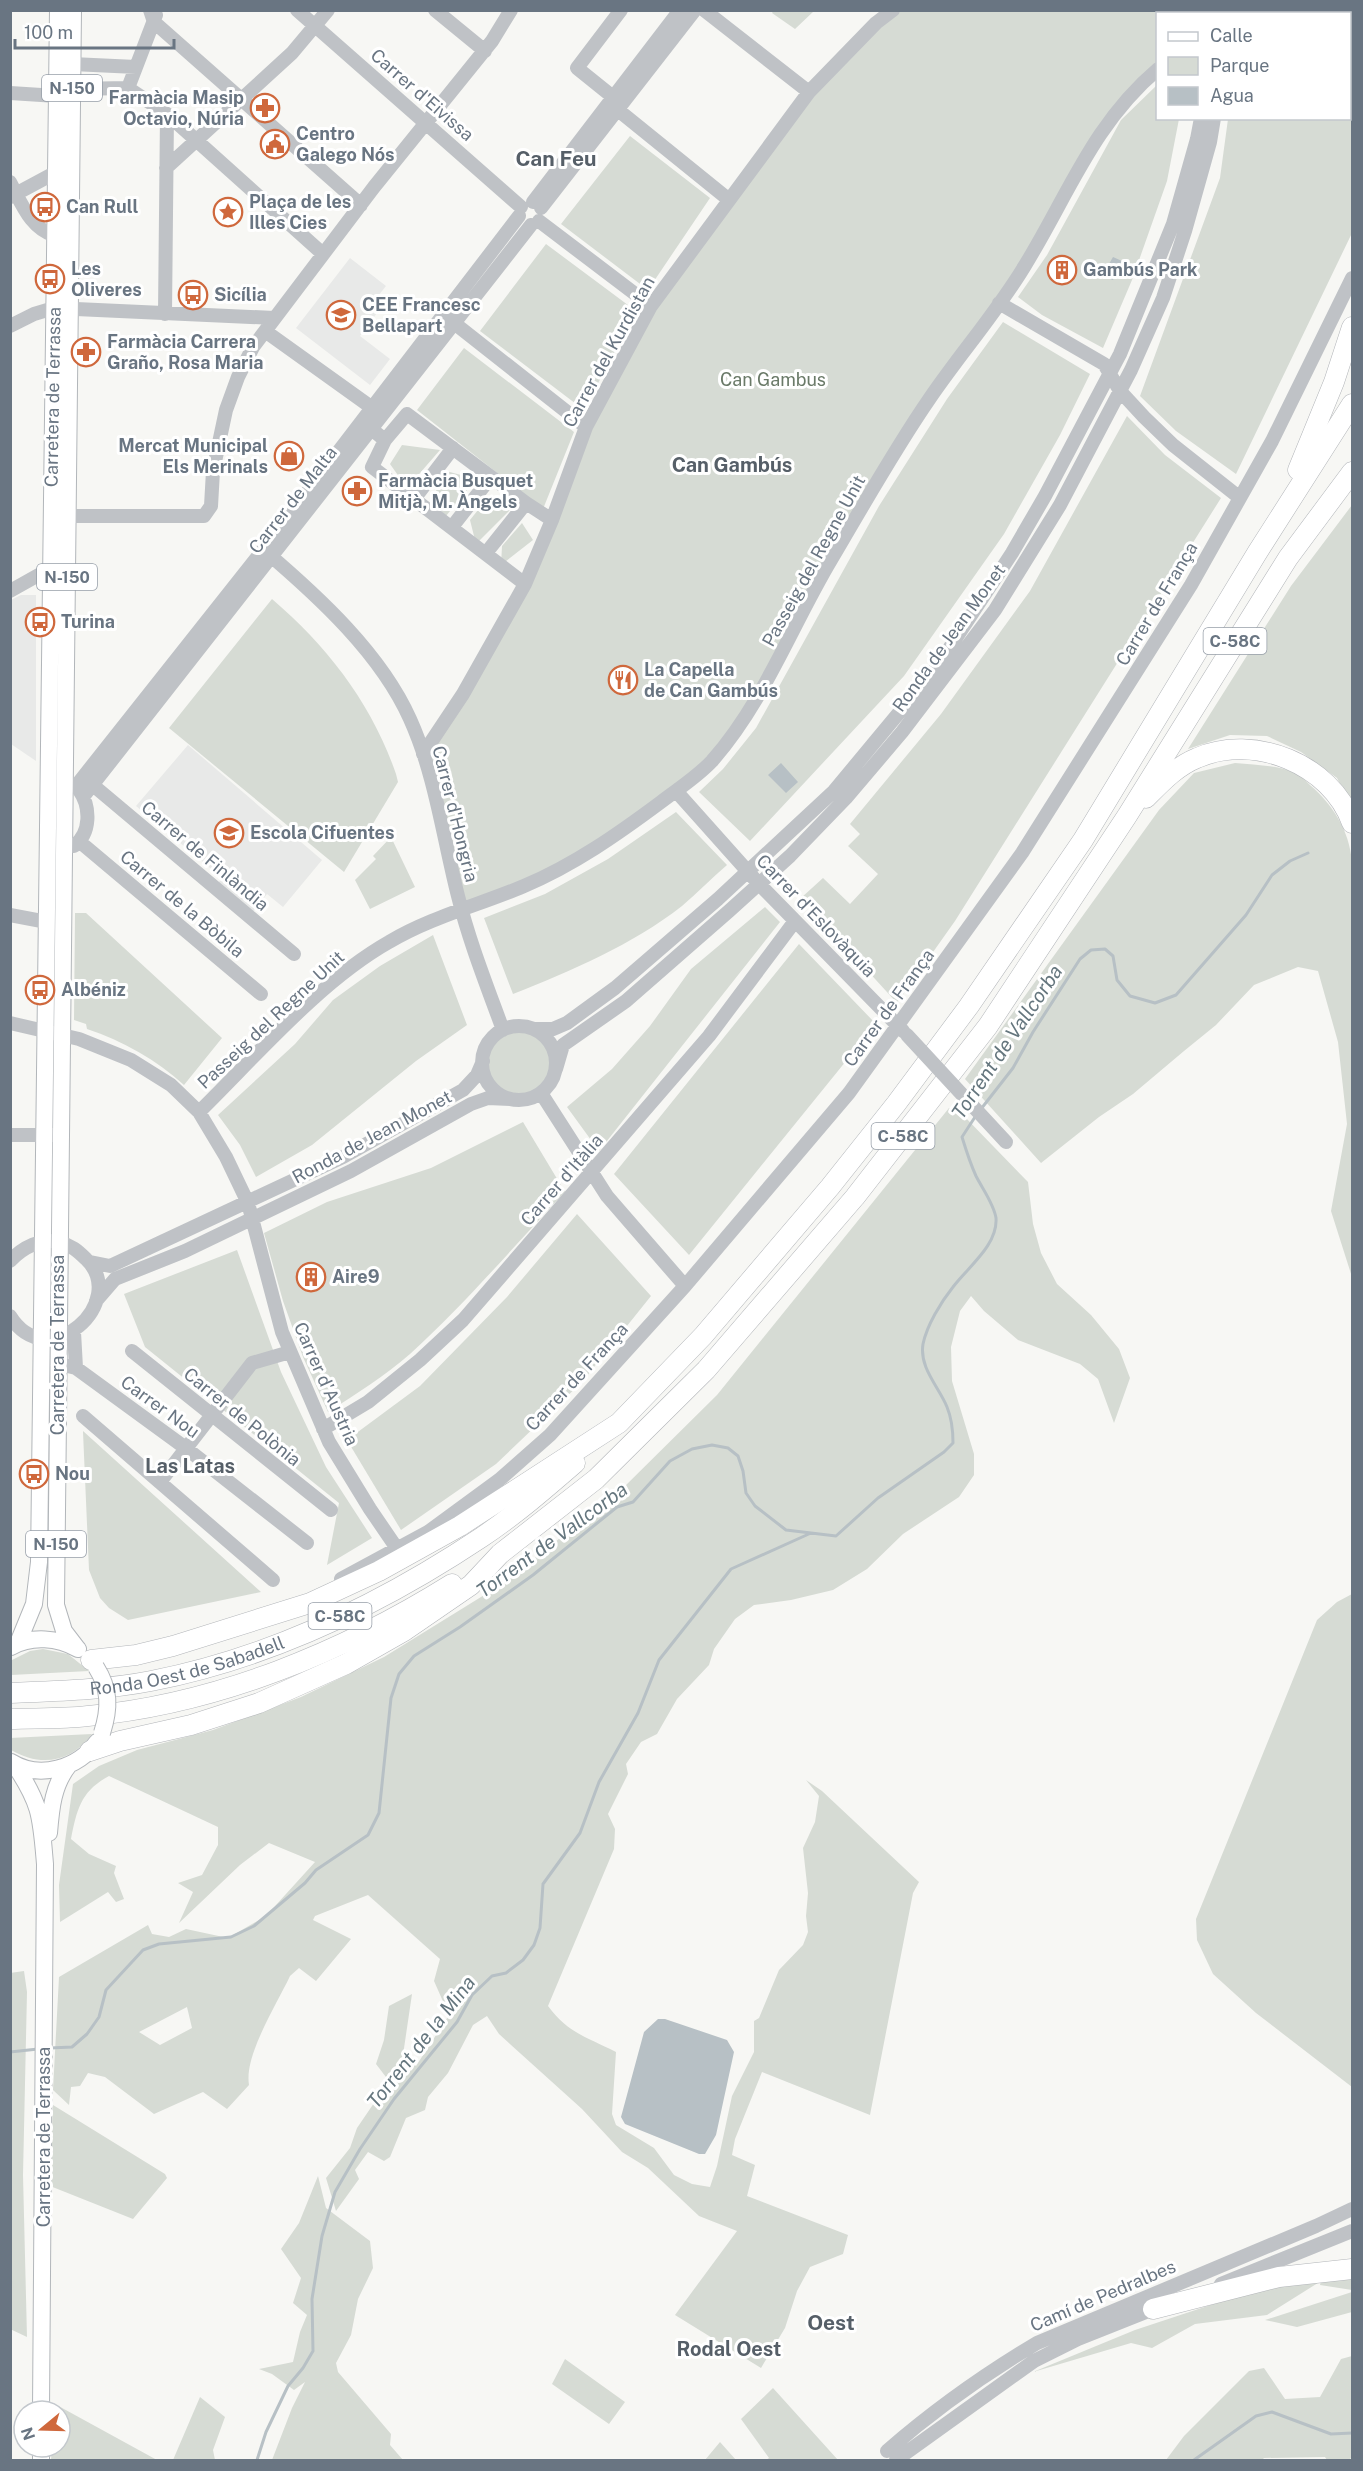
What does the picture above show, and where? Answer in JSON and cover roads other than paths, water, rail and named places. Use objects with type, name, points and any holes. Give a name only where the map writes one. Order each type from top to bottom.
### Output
[{"type":"highway","points":[[1257,553],[1306,452],[1353,327]]},
{"type":"highway","name":"C-58C","points":[[619,1423],[703,1336],[831,1187],[969,1006],[1083,840],[1257,553],[1353,404]]},
{"type":"highway","name":"C-58C","points":[[500,1554],[596,1479],[706,1370],[862,1188],[988,1026],[1127,816],[1288,558],[1353,472]]},
{"type":"highway","points":[[1127,816],[1161,782],[1182,766],[1218,751],[1239,749],[1278,755],[1307,770],[1339,798],[1353,823]]},
{"type":"highway","points":[[88,1659],[128,1656],[173,1646],[310,1603],[423,1547],[498,1502],[619,1423]]},
{"type":"highway","name":"Ronda Oest de Sabadell","points":[[10,1693],[87,1689],[150,1681],[209,1667],[291,1639],[422,1575],[484,1535],[529,1502],[619,1423]]},
{"type":"highway","points":[[90,1751],[120,1741],[209,1719],[259,1703],[307,1683],[375,1648],[455,1598],[471,1585],[500,1554]]},
{"type":"highway","name":"Ronda Oest de Sabadell","points":[[10,1719],[88,1716],[153,1706],[214,1692],[299,1663],[371,1630],[432,1597],[500,1554]]},
{"type":"highway","points":[[1153,2309],[1280,2277],[1353,2269]]},
{"type":"main road","name":"Carretera de Terrassa","points":[[14,1645],[34,1605],[39,1562],[44,1339],[51,1242],[52,1135],[45,1031],[49,839],[69,788],[51,592],[62,308],[71,165],[58,10]]},
{"type":"main road","name":"Carretera de Terrassa","points":[[52,1135],[61,1077],[64,849],[69,788],[69,370],[55,236],[55,172],[64,92],[72,64],[73,10]]},
{"type":"main road","points":[[44,1339],[59,1364]]},
{"type":"main road","name":"Carretera de Terrassa","points":[[59,1364],[56,1605],[64,1631],[88,1659]]},
{"type":"main road","name":"N-150","points":[[12,1762],[41,1771],[69,1765],[90,1751],[102,1733],[108,1709],[108,1695],[104,1679],[88,1659],[50,1640],[14,1645]]},
{"type":"main road","name":"Carretera de Terrassa","points":[[12,1762],[32,1790],[38,1806],[45,1864]]},
{"type":"main road","name":"Carretera de Terrassa","points":[[41,2399],[45,1864],[53,1795],[60,1775],[69,1765]]},
{"type":"street","name":"Carrer d'Eivissa","points":[[297,10],[531,213],[651,306]]},
{"type":"street","points":[[166,168],[292,53],[328,10]]},
{"type":"street","points":[[435,10],[485,51]]},
{"type":"street","points":[[68,516],[204,516],[211,506],[213,471],[226,410],[238,377],[254,347],[361,205],[485,51],[511,10]]},
{"type":"street","points":[[621,10],[577,68],[615,104],[729,199]]},
{"type":"street","name":"Carrer de Malta","points":[[615,104],[680,10]]},
{"type":"street","name":"Carrer de Malta","points":[[69,788],[370,428],[449,319],[615,104],[695,10]]},
{"type":"street","points":[[704,10],[809,92]]},
{"type":"street","name":"Carrer del Kurdistan","points":[[423,754],[463,694],[525,584],[552,520],[586,427],[651,306],[809,92],[876,23],[893,10]]},
{"type":"street","points":[[128,88],[154,14],[241,99],[361,205]]},
{"type":"street","points":[[72,64],[136,67]]},
{"type":"street","name":"Passeig del Regne Unit","points":[[199,1112],[348,969],[389,942],[432,920],[525,885],[560,869],[614,837],[710,763],[736,731],[768,680],[828,564],[929,400],[1022,272],[1088,149],[1134,88],[1156,71]]},
{"type":"street","points":[[10,93],[128,88],[167,114],[323,254]]},
{"type":"street","points":[[165,314],[167,114]]},
{"type":"street","name":"Ronda de Jean Monet","points":[[535,1029],[553,1029],[564,1025],[615,988],[748,872],[834,791],[937,667],[1017,545],[1110,374],[1147,291],[1173,224],[1200,120]]},
{"type":"street","name":"Ronda de Jean Monet","points":[[556,1069],[563,1045],[626,1001],[790,856],[853,790],[902,732],[995,610],[1060,505],[1120,391],[1163,297],[1185,231],[1210,142],[1214,120]]},
{"type":"street","points":[[55,236],[40,231],[12,191],[71,165]]},
{"type":"street","name":"Carrer de França","points":[[284,1611],[308,1595],[398,1550],[428,1532],[499,1480],[550,1435],[685,1286],[903,1031],[1022,853],[1191,585],[1272,441],[1353,278]]},
{"type":"street","points":[[999,303],[1104,364],[1120,391],[1173,445],[1240,498]]},
{"type":"street","points":[[10,326],[34,314],[62,308],[274,318]]},
{"type":"street","points":[[449,319],[586,427]]},
{"type":"street","name":"Carrer de Malta","points":[[69,788],[94,786],[267,553],[371,407],[449,319]]},
{"type":"street","points":[[265,331],[371,407]]},
{"type":"street","points":[[525,584],[372,467],[385,440],[407,414],[552,520]]},
{"type":"street","points":[[370,428],[385,440]]},
{"type":"street","points":[[414,499],[453,448]]},
{"type":"street","points":[[452,527],[491,477]]},
{"type":"street","points":[[486,554],[526,503]]},
{"type":"street","name":"Carrer d'Hongria","points":[[267,553],[314,593],[386,676],[410,719],[430,773],[470,939],[503,1030]]},
{"type":"street","points":[[10,591],[51,568]]},
{"type":"street","points":[[32,580],[51,592]]},
{"type":"street","name":"Carrer de Finlàndia","points":[[94,786],[294,954]]},
{"type":"street","name":"Carretera de Terrassa","points":[[69,788],[87,812],[85,833],[80,842]]},
{"type":"street","name":"Carrer d'Eslovàquia","points":[[675,791],[759,884],[903,1031],[1006,1142]]},
{"type":"street","points":[[49,839],[64,849],[80,842]]},
{"type":"street","name":"Carrer de la Bòbila","points":[[80,842],[261,994]]},
{"type":"street","points":[[10,915],[47,922]]},
{"type":"street","name":"Carrer d'Itàlia","points":[[323,1429],[368,1402],[420,1360],[463,1320],[592,1174],[709,1036],[795,921]]},
{"type":"street","points":[[10,1023],[79,1039],[131,1060],[171,1085],[199,1112],[226,1157],[248,1203],[252,1219]]},
{"type":"street","points":[[516,1026],[535,1029],[549,1041],[556,1056],[553,1078],[541,1093],[529,1099],[512,1099],[500,1094],[490,1086],[484,1074],[485,1051],[491,1040],[503,1030],[516,1026]]},
{"type":"street","name":"Ronda de Jean Monet","points":[[90,1262],[110,1266],[344,1157],[463,1090],[477,1075],[483,1061]]},
{"type":"street","points":[[541,1093],[592,1174],[635,1231],[685,1286]]},
{"type":"street","name":"Ronda de Jean Monet","points":[[74,1332],[85,1321],[96,1301],[115,1279],[184,1251],[354,1170],[471,1104],[488,1098],[512,1099]]},
{"type":"street","points":[[10,1135],[52,1135]]},
{"type":"street","name":"Carrer d'Austria","points":[[252,1219],[282,1332],[323,1429],[370,1509],[398,1550]]},
{"type":"street","points":[[10,1261],[26,1247],[51,1242],[76,1249],[90,1262],[98,1282],[96,1301]]},
{"type":"street","points":[[10,1316],[18,1326],[44,1339],[74,1332],[76,1368]]},
{"type":"street","name":"Carrer de Polònia","points":[[132,1351],[331,1510]]},
{"type":"street","points":[[160,1482],[252,1363],[290,1352]]},
{"type":"street","name":"Carrer Nou","points":[[59,1364],[76,1368],[187,1449],[307,1543]]},
{"type":"street","points":[[83,1416],[273,1580]]},
{"type":"street","name":"Camí de Pedralbes","points":[[892,2456],[920,2424],[1037,2343],[1353,2209]]},
{"type":"street","points":[[892,2456],[1034,2361],[1078,2339],[1353,2231]]},
{"type":"water","points":[[1113,257],[1122,261],[1113,280],[1102,276]]},
{"type":"water","points":[[781,763],[798,782],[786,793],[768,775]]},
{"type":"water","points":[[658,2019],[665,2019],[727,2040],[734,2052],[716,2135],[705,2154],[699,2154],[625,2124],[621,2117],[644,2032]]},
{"type":"waterway","name":"Torrent de Vallcorba","points":[[981,1109],[1013,1068],[1033,1032],[1080,959],[1091,950],[1105,949],[1113,956],[1117,980],[1130,996],[1155,1003],[1176,995],[1246,915],[1272,875],[1290,861],[1308,853]]},
{"type":"waterway","name":"Torrent de Vallcorba","points":[[50,2048],[72,2047],[87,2034],[99,2017],[106,1990],[143,1950],[159,1944],[231,1937],[254,1926],[305,1883],[316,1870],[368,1835],[379,1813],[391,1698],[399,1674],[414,1656],[460,1627],[533,1575],[617,1507],[633,1502],[670,1461],[692,1449],[712,1445],[728,1448],[738,1456],[746,1493],[755,1506],[786,1530],[836,1536],[878,1498],[944,1452],[953,1443],[949,1412],[930,1377],[924,1361],[923,1344],[939,1307],[981,1255],[995,1228],[996,1218],[993,1207],[974,1171],[962,1137],[975,1117]]},
{"type":"waterway","name":"Torrent de la Mina","points":[[257,2460],[266,2432],[288,2386],[313,2351],[312,2299],[322,2236],[335,2192],[360,2149],[394,2099],[457,2022],[472,1995],[492,1976],[506,1973],[523,1960],[534,1945],[540,1928],[543,1884],[580,1833],[599,1782],[638,1713],[659,1660],[731,1569],[811,1533]]},
{"type":"waterway","name":"Torrent de Vallcorba","points":[[10,2052],[38,2049]]},
{"type":"waterway","points":[[1194,2460],[1256,2416],[1272,2412],[1331,2434],[1352,2433]]},
{"type":"place","name":"Farmàcia Masip Octavio, Núria","points":[[265,108]]},
{"type":"place","name":"Centro Galego Nós","points":[[275,144]]},
{"type":"place","name":"Can Rull","points":[[45,207]]},
{"type":"place","name":"Plaça de les Illes Cies","points":[[228,212]]},
{"type":"place","name":"Gambús Park","points":[[1062,270]]},
{"type":"place","name":"Les Oliveres","points":[[50,279]]},
{"type":"place","name":"Sicília","points":[[193,295]]},
{"type":"place","name":"CEE Francesc Bellapart","points":[[341,315]]},
{"type":"place","name":"Farmàcia Carrera Graño, Rosa Maria","points":[[86,352]]},
{"type":"place","name":"Mercat Municipal Els Merinals","points":[[289,456]]},
{"type":"place","name":"Farmàcia Busquet Mitjà, M. Àngels","points":[[357,491]]},
{"type":"place","name":"Turina","points":[[40,622]]},
{"type":"place","name":"La Capella de Can Gambús","points":[[623,680]]},
{"type":"place","name":"Escola Cifuentes","points":[[229,833]]},
{"type":"place","name":"Albéniz","points":[[40,990]]},
{"type":"place","name":"Aire9","points":[[311,1277]]},
{"type":"place","name":"Nou","points":[[34,1474]]},
{"type":"district","name":"Can Feu","points":[[556,159]]},
{"type":"district","name":"Can Gambús","points":[[732,465]]},
{"type":"district","name":"Las Latas","points":[[190,1466]]},
{"type":"district","name":"Oest","points":[[831,2323]]},
{"type":"district","name":"Rodal Oest","points":[[729,2349]]},
{"type":"park label","name":"Can Gambus","points":[[773,380]]}]
